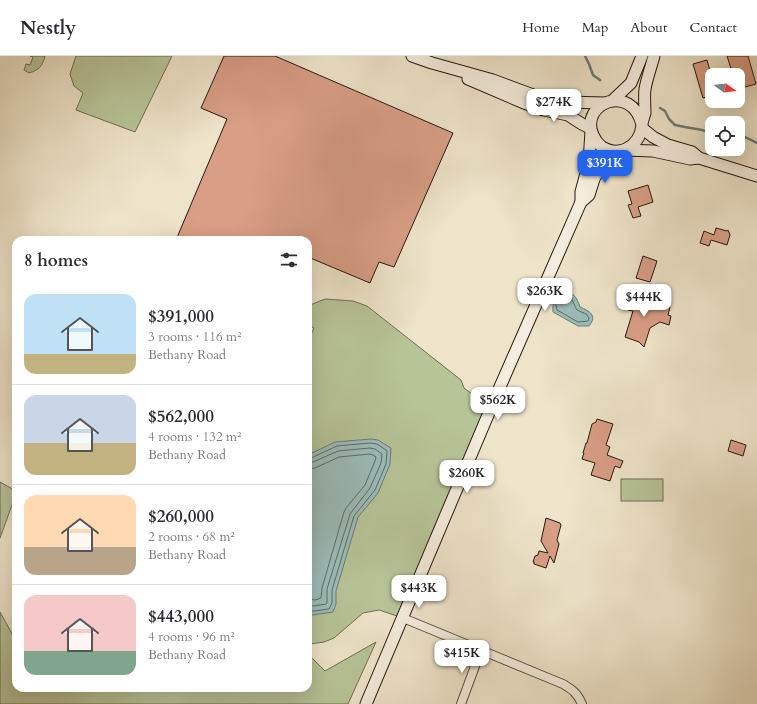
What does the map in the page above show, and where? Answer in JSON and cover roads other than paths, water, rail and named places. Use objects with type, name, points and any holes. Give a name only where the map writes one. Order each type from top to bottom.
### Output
[{"type":"main road","points":[[412,56],[493,80],[536,96],[565,102],[622,101],[636,109],[640,116],[642,126],[668,145],[692,152],[699,158],[757,176]]},
{"type":"main road","points":[[366,704],[496,396],[581,202],[581,192],[589,162],[593,115],[598,108],[631,83],[642,56]]},
{"type":"main road","points":[[581,202],[589,195],[598,171],[606,162],[631,146],[637,140],[645,114],[645,89],[654,56]]},
{"type":"main road","points":[[432,63],[524,103],[544,110],[568,115],[591,130],[594,139],[600,146],[607,150],[653,151],[681,158],[699,158]]},
{"type":"street","points":[[402,618],[563,684],[572,689],[582,704]]},
{"type":"street","points":[[461,704],[481,650]]},
{"type":"water","points":[[562,291],[574,296],[580,307],[591,314],[593,319],[589,326],[578,326],[553,312],[554,300]]},
{"type":"water","points":[[371,439],[378,440],[391,448],[390,464],[378,493],[358,517],[336,591],[336,604],[333,612],[313,615],[312,453],[335,442]]},
{"type":"waterway","points":[[585,56],[593,75],[600,80]]},
{"type":"waterway","points":[[660,108],[665,111],[669,119],[675,125],[705,131]]},
{"type":"waterway","points":[[745,137],[757,143]]}]
